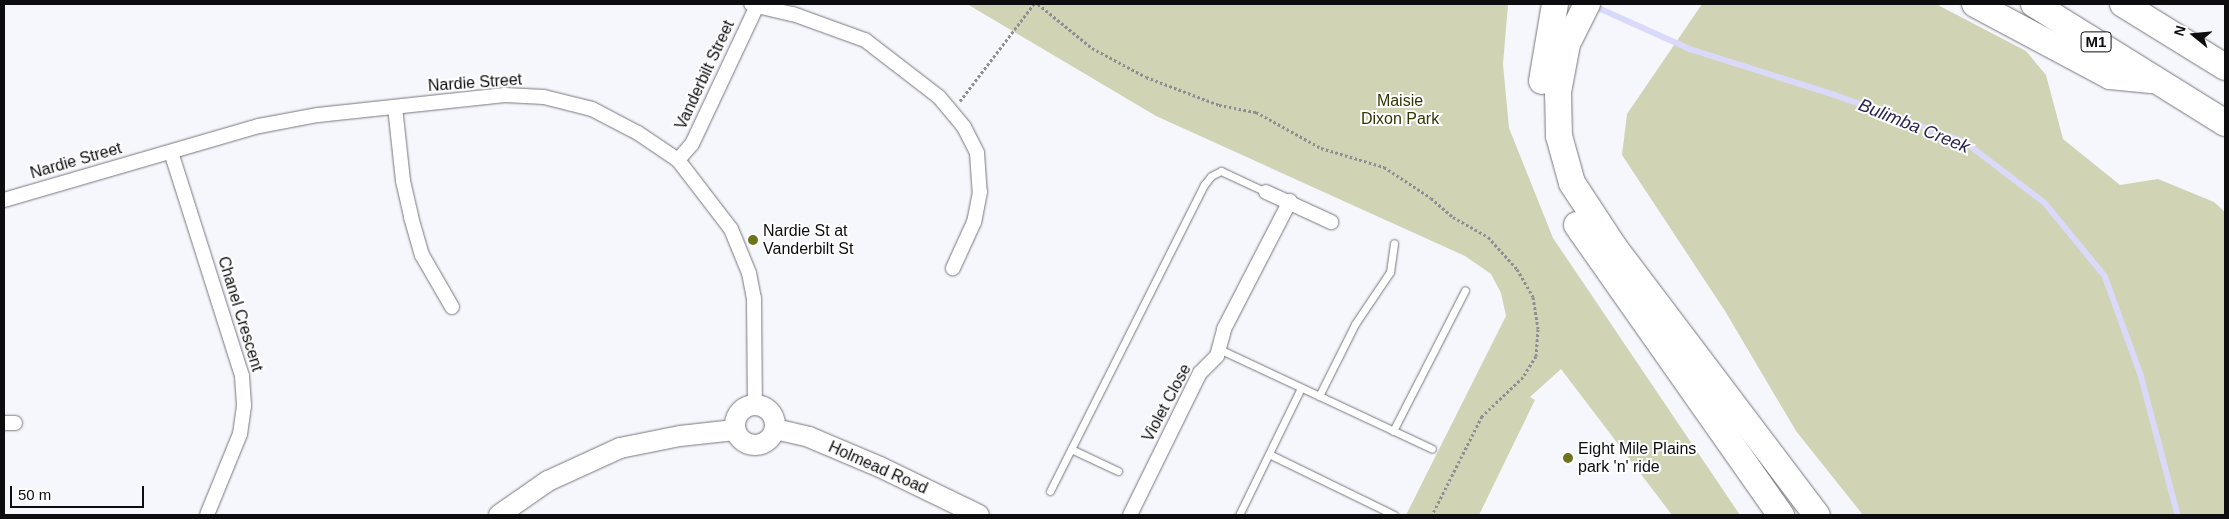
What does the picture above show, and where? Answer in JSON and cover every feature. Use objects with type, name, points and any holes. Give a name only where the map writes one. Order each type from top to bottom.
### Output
[{"type":"highway","points":[[1975,4],[2110,76],[2158,81]]},
{"type":"highway","name":"M1","points":[[2034,4],[2225,123]]},
{"type":"highway","points":[[2123,4],[2225,67]]},
{"type":"highway","points":[[1567,13],[1539,108],[1541,134],[1558,190],[1588,241],[1780,515]]},
{"type":"highway","points":[[1567,13],[1557,114],[1564,158],[1572,183],[1614,247],[1818,515]]},
{"type":"street","points":[[754,5],[793,14],[865,40],[939,97],[952,112],[977,153],[980,192],[974,222],[953,268]]},
{"type":"street","name":"Vanderbilt Street","points":[[678,160],[692,144],[754,5]]},
{"type":"street","name":"Nardie Street","points":[[4,200],[259,126],[395,106],[505,95],[544,97],[592,109],[638,133],[678,160],[720,211],[749,273],[756,328],[755,405]]},
{"type":"street","points":[[395,106],[403,180],[422,256],[452,307]]},
{"type":"street","name":"Chanel Crescent","points":[[171,152],[242,376],[244,406],[240,434],[208,515]]},
{"type":"street","points":[[1266,192],[1290,201],[1330,222]]},
{"type":"street","name":"Violet Close","points":[[1130,515],[1200,373],[1217,356],[1224,329],[1290,201]]},
{"type":"street","points":[[755,405],[769,410],[775,428],[769,440],[757,445],[742,441],[735,430],[738,412],[755,405]]},
{"type":"street","name":"Holmead Road","points":[[775,428],[809,437],[880,467],[979,515]]},
{"type":"street","points":[[499,515],[548,481],[612,452],[657,439],[735,430]]},
{"type":"lane","points":[[1050,491],[1207,180],[1221,171],[1266,192]]},
{"type":"lane","points":[[1319,396],[1355,324],[1390,272],[1394,243]]},
{"type":"lane","points":[[1393,431],[1465,290]]},
{"type":"lane","points":[[1219,349],[1432,449]]},
{"type":"lane","points":[[1239,515],[1301,388]]},
{"type":"lane","points":[[1071,449],[1118,471]]},
{"type":"lane","points":[[1269,454],[1394,515]]},
{"type":"path","points":[[952,112],[1036,4],[1092,48],[1146,77],[1219,105],[1256,112],[1321,148],[1384,167],[1431,198],[1453,217],[1488,237],[1516,269],[1533,297],[1538,329],[1536,356],[1523,377],[1482,416],[1432,515]]},
{"type":"green space","name":"Maisie Dixon Park","points":[[967,4],[1524,4],[1508,5],[1503,64],[1509,128],[1553,238],[1740,515],[1672,515],[1561,369],[1530,397],[1535,400],[1479,515],[1406,515],[1506,316],[1501,293],[1491,274],[1465,256],[1156,116]]},
{"type":"green space","points":[[1702,4],[1936,4],[2026,51],[2046,75],[2063,139],[2120,185],[2158,179],[2214,202],[2225,212],[2225,515],[1863,515],[1796,431],[1725,311],[1622,155],[1627,114]]},
{"type":"waterway","name":"Bulimba Creek","points":[[1592,5],[1690,49],[1835,95],[1965,142],[2045,203],[2105,276],[2141,375],[2178,515]]},
{"type":"place","name":"Nardie St at Vanderbilt St","points":[[753,240]]},
{"type":"place","name":"Eight Mile Plains park 'n' ride","points":[[1568,458]]}]
